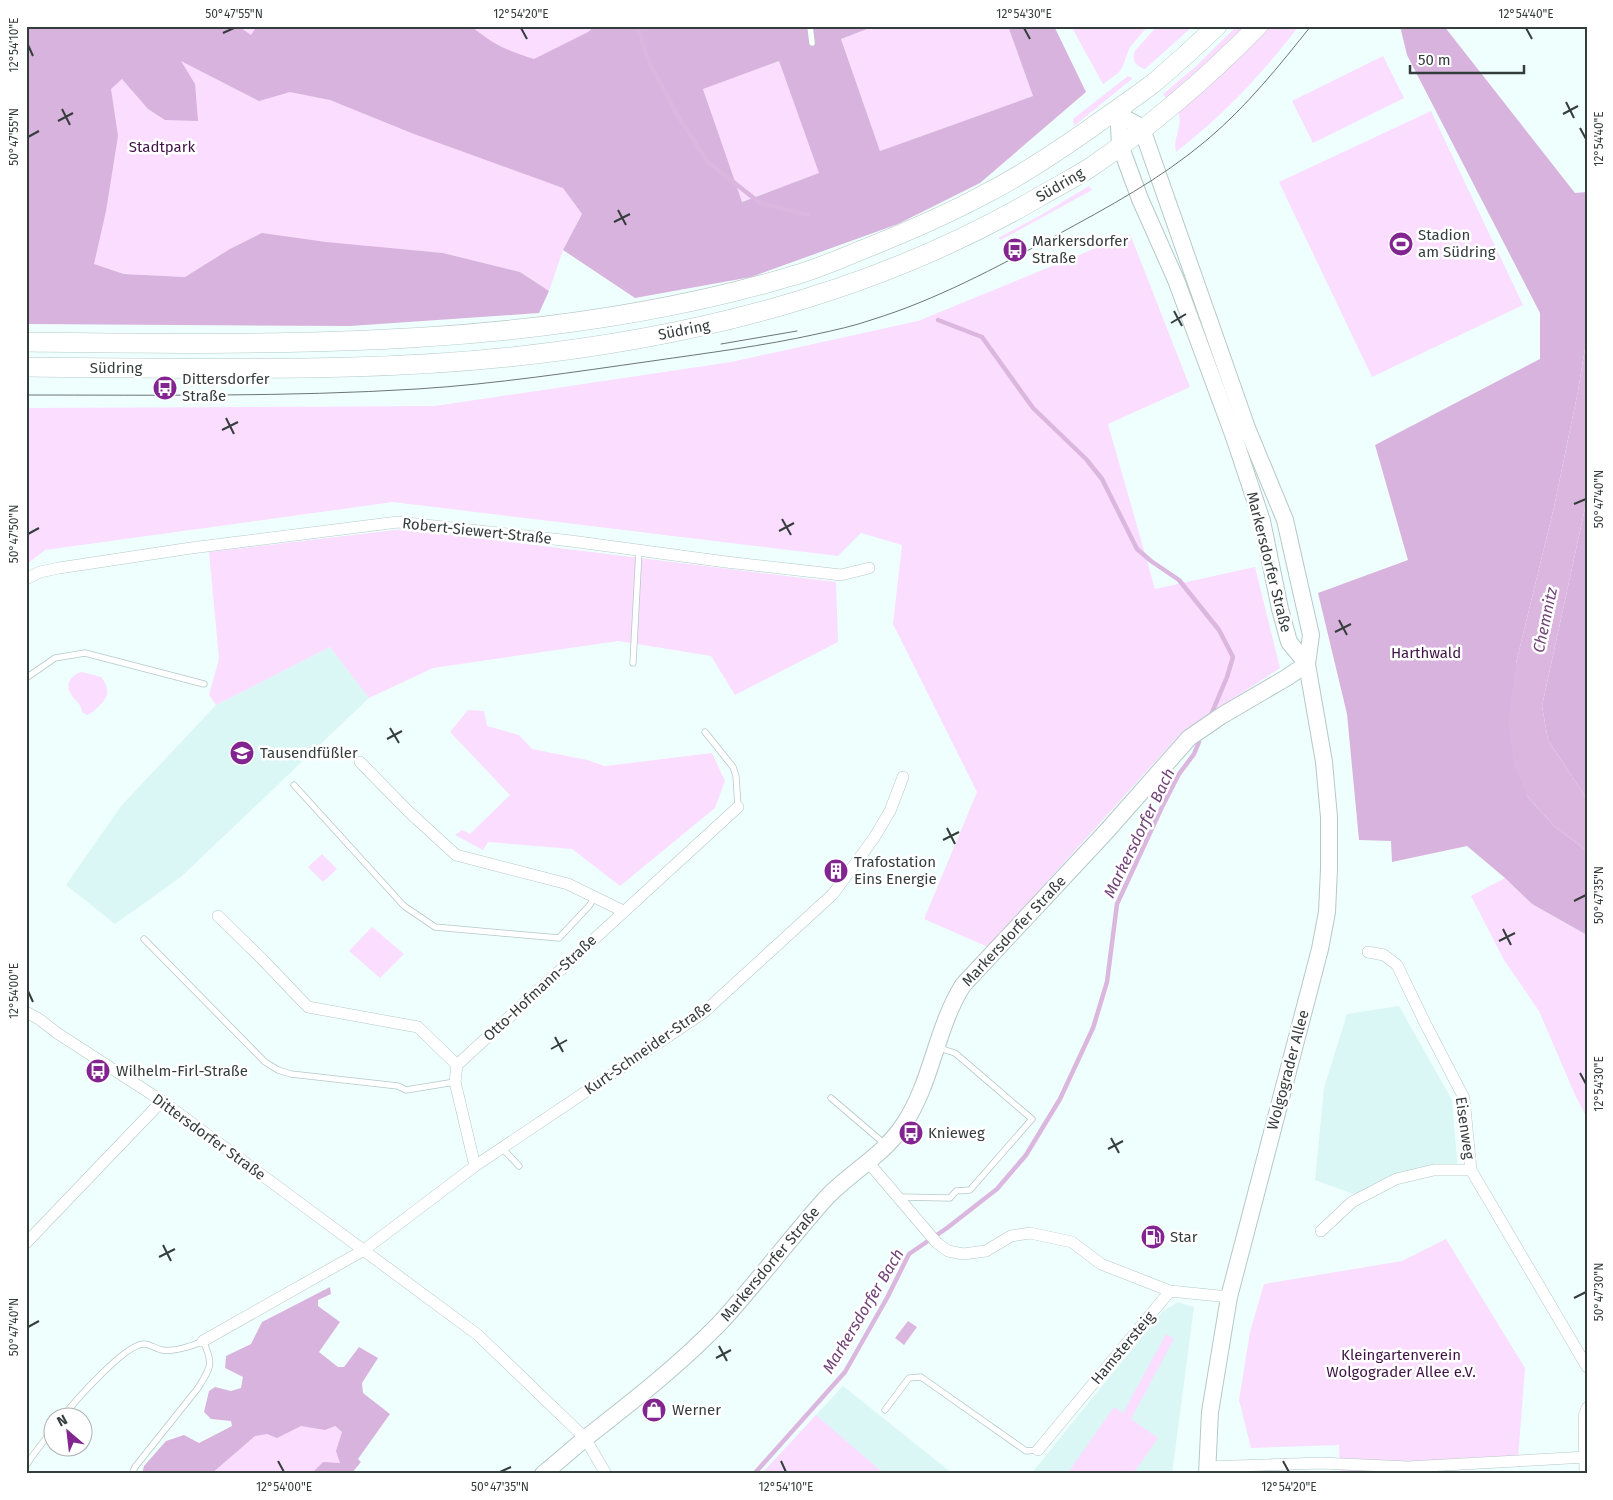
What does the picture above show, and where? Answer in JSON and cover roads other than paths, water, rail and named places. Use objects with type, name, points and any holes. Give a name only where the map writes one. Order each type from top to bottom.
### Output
[{"type":"main road","name":"Südring","points":[[26,342],[176,344],[319,342],[428,338],[522,330],[639,312],[710,298],[794,276],[903,234],[1017,177],[1118,112],[1217,26]]},
{"type":"main road","name":"Südring","points":[[26,367],[326,368],[449,362],[520,356],[586,347],[720,323],[839,288],[878,274],[962,239],[1003,219],[1080,174],[1120,146],[1204,79],[1258,26]]},
{"type":"main road","points":[[1118,112],[1142,129]]},
{"type":"main road","name":"Markersdorfer Straße","points":[[1118,112],[1120,146],[1140,199],[1176,280],[1237,446],[1262,522],[1280,609],[1289,642],[1307,664]]},
{"type":"main road","name":"Markersdorfer Straße","points":[[1142,129],[1247,428],[1284,520],[1311,635],[1307,664]]},
{"type":"main road","name":"Markersdorfer Straße","points":[[543,1474],[585,1438],[660,1380],[718,1324],[836,1187],[887,1146],[904,1125],[921,1093],[953,1001],[963,985],[1105,833],[1189,738],[1221,716],[1307,664]]},
{"type":"main road","name":"Wolgograder Allee","points":[[1206,1470],[1210,1412],[1229,1297],[1320,950],[1327,912],[1330,869],[1329,817],[1324,762],[1307,664]]},
{"type":"street","name":"Robert-Siewert-Straße","points":[[26,579],[40,572],[59,568],[191,548],[398,522],[840,575],[869,568]]},
{"type":"street","points":[[360,762],[408,811],[456,855],[568,884],[623,911]]},
{"type":"street","name":"Kurt-Schneider-Straße","points":[[364,1250],[474,1166],[703,1013],[833,894],[874,838],[890,811],[903,778]]},
{"type":"street","name":"Otto-Hofmann-Straße","points":[[457,1065],[738,807]]},
{"type":"street","points":[[218,916],[308,1007],[418,1026],[457,1065],[455,1082],[474,1166]]},
{"type":"street","name":"Eisenweg","points":[[1368,952],[1384,954],[1397,965],[1464,1098],[1471,1170],[1587,1367]]},
{"type":"street","name":"Dittersdorfer Straße","points":[[26,1012],[162,1102],[478,1335],[585,1438],[606,1474]]},
{"type":"street","points":[[26,1243],[162,1102]]},
{"type":"street","points":[[868,1162],[937,1243],[948,1251],[963,1254],[986,1251],[1011,1236],[1030,1233],[1072,1242],[1101,1264],[1170,1291],[1229,1297]]},
{"type":"street","points":[[1320,1231],[1352,1202],[1396,1179],[1434,1170],[1471,1170]]},
{"type":"street","points":[[203,1341],[364,1250]]},
{"type":"street","name":"Hamstersteig","points":[[1038,1450],[1170,1291]]},
{"type":"street","points":[[1585,1474],[1584,1416],[1587,1408]]},
{"type":"street","points":[[1206,1470],[1321,1463],[1409,1470],[1585,1457]]},
{"type":"lane","points":[[810,26],[812,44]]},
{"type":"lane","points":[[633,663],[638,550]]},
{"type":"lane","points":[[26,678],[55,658],[86,653],[204,684]]},
{"type":"lane","points":[[705,732],[733,767],[736,776],[738,807]]},
{"type":"lane","points":[[294,785],[404,906],[435,927],[559,938],[595,897]]},
{"type":"lane","points":[[144,940],[240,1038],[265,1062],[278,1070],[291,1074],[398,1086],[406,1090],[455,1082]]},
{"type":"lane","points":[[897,1197],[950,1198],[956,1192],[970,1190],[1032,1119],[955,1053],[936,1048]]},
{"type":"lane","points":[[831,1098],[887,1146]]},
{"type":"lane","points":[[502,1148],[520,1166]]},
{"type":"lane","points":[[70,1408],[104,1372],[132,1347],[144,1344],[164,1351],[192,1346],[203,1341],[211,1363],[206,1376],[135,1467],[132,1474]]},
{"type":"lane","points":[[885,1410],[909,1378],[921,1377],[1026,1451],[1038,1450]]},
{"type":"lane","points":[[26,1466],[42,1444]]},
{"type":"water","name":"Chemnitz","points":[[1587,336],[1587,499],[1542,706],[1548,740],[1587,799],[1587,851],[1554,826],[1527,796],[1514,764],[1508,723],[1516,663],[1554,507],[1578,391]]},
{"type":"water","points":[[908,1321],[917,1327],[904,1345],[895,1338]]},
{"type":"waterway","name":"Markersdorfer Bach","points":[[637,26],[649,62],[679,118],[708,162],[760,203],[808,215]]},
{"type":"waterway","name":"Markersdorfer Bach","points":[[938,320],[982,337],[1033,408],[1086,459],[1102,479],[1137,549],[1179,580],[1219,630],[1233,657],[1211,715]]},
{"type":"waterway","name":"Markersdorfer Bach","points":[[754,1474],[845,1372],[887,1298],[909,1254],[947,1228],[997,1189],[1026,1155],[1060,1099],[1093,1028],[1107,982],[1117,904],[1162,807],[1179,774],[1194,754],[1199,742]]},
{"type":"tram line","points":[[26,395],[270,394],[368,392],[447,387],[535,377],[735,349],[797,338],[858,324],[919,303],[965,282],[1075,225],[1153,180],[1208,139],[1236,113],[1275,71],[1311,26]]},
{"type":"tram line","points":[[721,344],[797,331]]},
{"type":"place","name":"Stadion am Südring","points":[[1401,244]]},
{"type":"place","name":"Markersdorfer Straße","points":[[1015,250]]},
{"type":"place","name":"Dittersdorfer Straße","points":[[165,388]]},
{"type":"place","name":"Tausendfüßler","points":[[242,753]]},
{"type":"place","name":"Trafostation Eins Energie","points":[[836,871]]},
{"type":"place","name":"Wilhelm-Firl-Straße","points":[[98,1071]]},
{"type":"place","name":"Knieweg","points":[[911,1133]]},
{"type":"place","name":"Star","points":[[1153,1237]]},
{"type":"place","name":"Werner","points":[[654,1410]]},
{"type":"park label","name":"Stadtpark","points":[[162,147]]},
{"type":"park label","name":"Harthwald","points":[[1426,653]]},
{"type":"park label","name":"Kleingartenverein Wolgograder Allee e.V.","points":[[1401,1364]]}]
